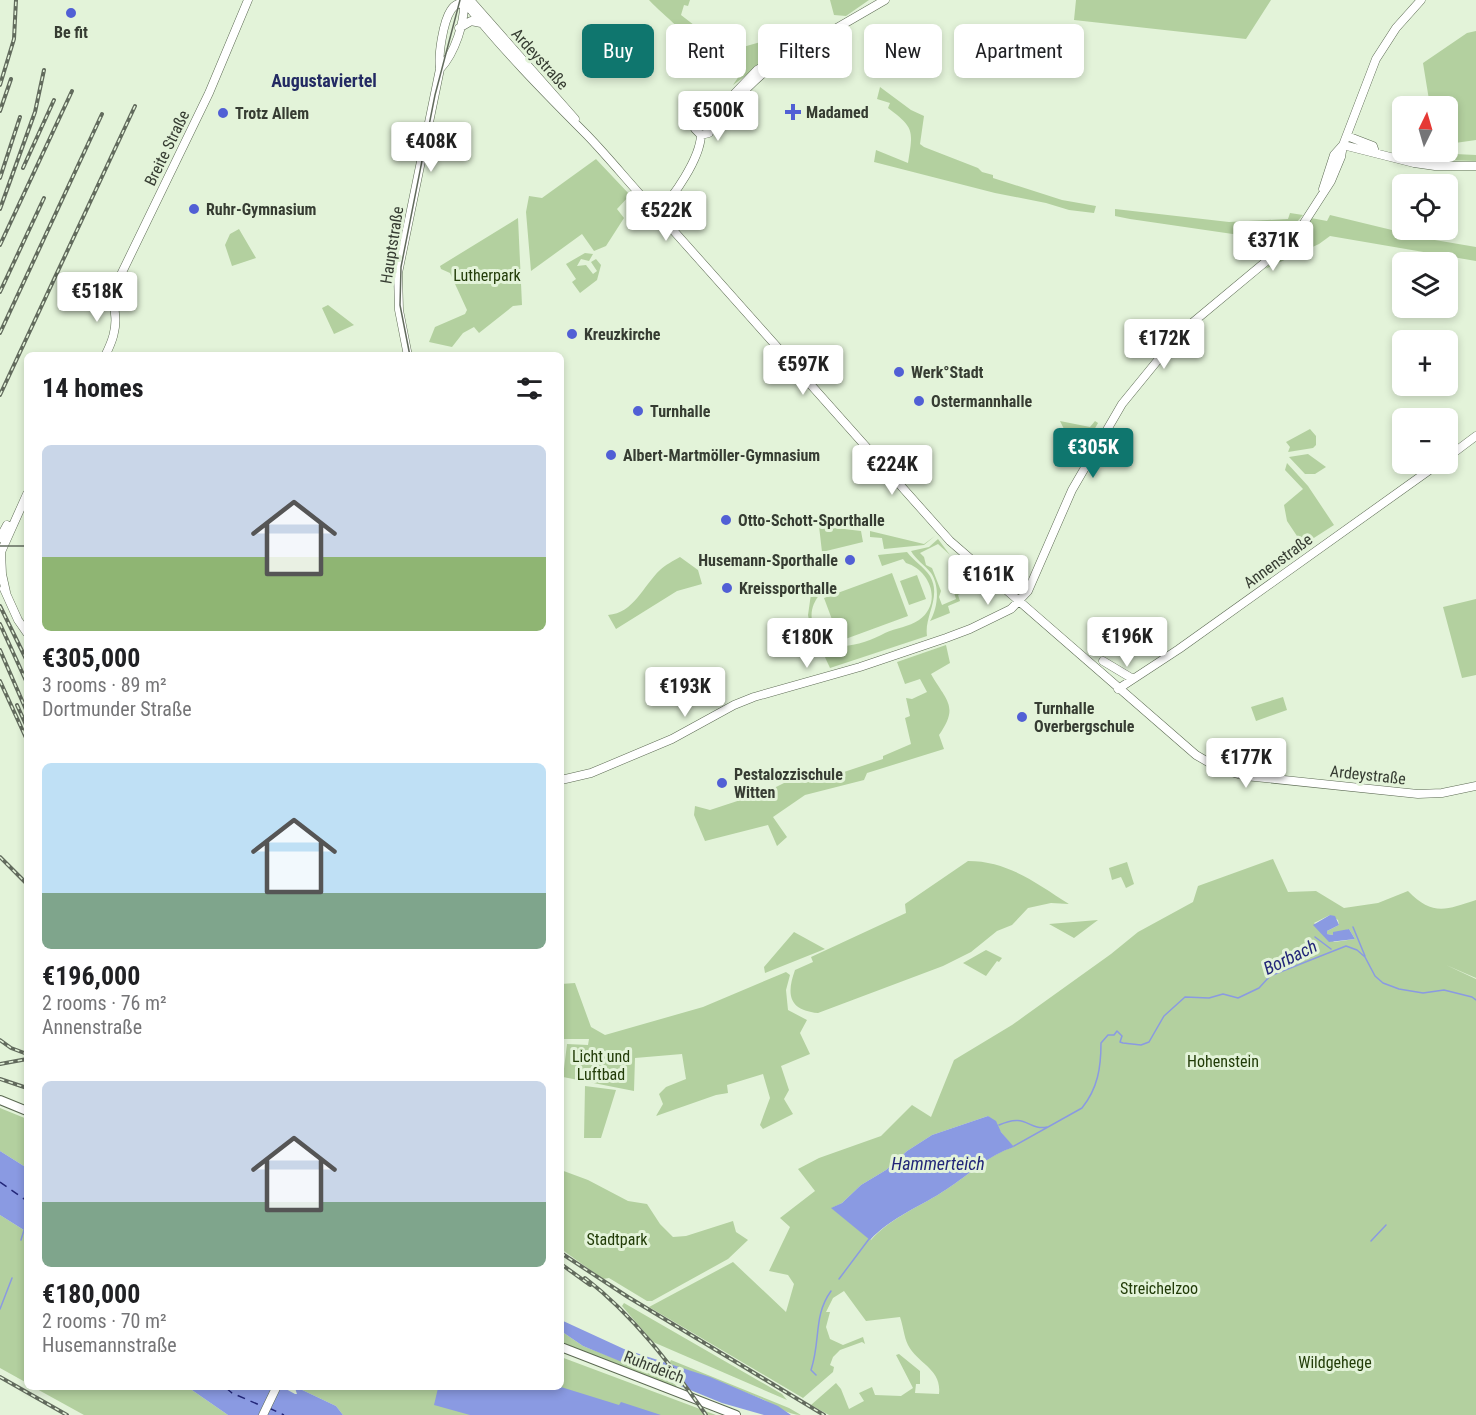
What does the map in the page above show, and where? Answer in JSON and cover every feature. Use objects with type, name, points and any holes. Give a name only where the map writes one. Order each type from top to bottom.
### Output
[{"type":"main road","name":"Breite Straße","points":[[106,352],[111,340],[109,335],[113,291],[209,93],[248,0]]},
{"type":"main road","name":"Hauptstraße","points":[[407,352],[399,310],[398,273],[452,0]]},
{"type":"main road","points":[[867,10],[878,0]]},
{"type":"main road","points":[[844,24],[885,0]]},
{"type":"main road","points":[[564,779],[591,773],[672,740],[734,705],[760,695],[860,667],[970,629],[1019,602],[1032,582],[1072,490],[1122,404],[1179,333],[1298,231],[1322,192],[1334,154],[1343,145],[1347,136],[1376,59],[1396,28],[1420,0]]},
{"type":"main road","name":"Hauptstraße","points":[[440,69],[448,60],[466,1]]},
{"type":"main road","points":[[451,10],[466,1],[482,23],[545,90]]},
{"type":"main road","name":"Ardeystraße","points":[[466,1],[526,64],[545,90],[950,541],[1196,755],[1229,773],[1418,794],[1442,793],[1476,786]]},
{"type":"main road","points":[[459,28],[471,21],[482,23]]},
{"type":"main road","points":[[701,135],[709,133],[709,122],[758,69]]},
{"type":"main road","points":[[709,122],[758,77]]},
{"type":"main road","points":[[701,135],[696,131],[695,123],[699,119],[709,122]]},
{"type":"main road","points":[[657,214],[678,187],[694,159],[699,150],[701,135]]},
{"type":"main road","points":[[1347,136],[1373,146],[1375,152]]},
{"type":"main road","points":[[1343,145],[1427,165],[1476,166]]},
{"type":"main road","points":[[1458,450],[1476,436]]},
{"type":"main road","name":"Annenstraße","points":[[1118,689],[1179,649],[1424,474]]},
{"type":"main road","points":[[6,592],[0,562],[1,543],[24,499]]},
{"type":"main road","points":[[0,580],[24,629]]},
{"type":"main road","points":[[1103,662],[1133,679]]},
{"type":"main road","points":[[0,1100],[24,1110]]},
{"type":"main road","name":"Ruhrdeich","points":[[564,1348],[736,1415]]},
{"type":"main road","points":[[262,1415],[275,1390]]},
{"type":"green space","points":[[649,0],[690,0],[688,6],[684,5],[681,15],[693,24],[674,24]]},
{"type":"green space","points":[[830,0],[869,0],[846,16],[834,15]]},
{"type":"green space","points":[[1076,0],[1271,0],[1246,39],[1074,20]]},
{"type":"green space","points":[[1476,31],[1476,140],[1458,143],[1458,96],[1428,96],[1423,63],[1467,33]]},
{"type":"green space","points":[[758,43],[758,67],[746,76],[746,46]]},
{"type":"green space","points":[[880,87],[911,110],[924,116],[920,144],[924,147],[978,168],[982,172],[993,175],[993,178],[1062,200],[1096,206],[1094,213],[1069,210],[995,193],[874,162],[876,150],[908,163],[911,144],[908,126],[888,108],[890,103],[877,99]]},
{"type":"green space","points":[[1458,154],[1476,155],[1476,161],[1458,160]]},
{"type":"green space","name":"Lutherpark","points":[[596,159],[630,195],[617,209],[624,218],[606,246],[594,251],[582,234],[531,271],[526,212],[529,196],[542,198]]},
{"type":"green space","points":[[1115,209],[1229,222],[1288,219],[1290,213],[1303,215],[1280,241],[1130,219],[1115,216]]},
{"type":"green space","points":[[1330,215],[1392,230],[1392,240],[1435,240],[1476,247],[1476,261],[1458,258],[1458,252],[1423,252],[1330,236],[1319,244],[1265,269],[1304,230],[1311,218],[1327,221]]},
{"type":"green space","name":"Lutherpark","points":[[518,218],[522,305],[513,306],[479,333],[474,327],[463,333],[452,347],[429,342],[435,327],[465,314],[467,310],[450,273],[441,269],[440,266]]},
{"type":"green space","points":[[239,229],[256,258],[232,266],[225,245],[230,234]]},
{"type":"green space","points":[[585,253],[593,254],[589,261],[581,259],[577,266],[586,265],[593,274],[597,271],[591,262],[596,259],[601,265],[597,280],[580,293],[572,282],[576,279],[566,264]]},
{"type":"green space","points":[[328,305],[354,325],[334,334],[322,308]]},
{"type":"green space","points":[[1060,421],[1090,427],[1095,421],[1098,423],[1089,439],[1064,429]]},
{"type":"green space","points":[[1310,429],[1316,436],[1316,445],[1313,448],[1288,452],[1290,447],[1286,442]]},
{"type":"green space","points":[[1308,454],[1326,467],[1315,474],[1305,474],[1289,457]]},
{"type":"green space","points":[[1287,463],[1308,486],[1334,525],[1303,545],[1287,521],[1284,505],[1303,489],[1285,470]]},
{"type":"green space","points":[[819,526],[861,531],[863,542],[822,552]]},
{"type":"green space","points":[[870,531],[924,544],[935,536],[924,545],[884,549],[882,538],[870,537]]},
{"type":"green space","points":[[938,539],[950,555],[938,544],[920,553],[926,565],[932,568],[941,591],[939,597],[942,605],[956,599],[948,573],[954,585],[963,576],[976,587],[971,591],[968,586],[960,590],[961,593],[958,595],[960,601],[948,606],[950,613],[930,621],[936,604],[936,584],[931,573],[911,551],[929,547]]},
{"type":"green space","points":[[907,552],[928,573],[933,584],[934,599],[928,621],[927,636],[830,668],[810,625],[808,615],[811,594],[819,591],[820,594],[813,606],[814,628],[819,638],[836,646],[857,644],[911,624],[926,613],[930,605],[932,596],[927,580],[922,572],[903,559],[882,566],[878,555]]},
{"type":"green space","points":[[680,557],[698,570],[702,584],[677,591],[616,629],[608,615],[625,609],[660,570]]},
{"type":"green space","points":[[892,573],[908,616],[840,641],[824,598]]},
{"type":"green space","points":[[917,575],[926,599],[909,605],[900,581]]},
{"type":"green space","points":[[1476,599],[1476,675],[1462,678],[1443,607]]},
{"type":"green space","points":[[946,645],[950,663],[931,674],[948,704],[948,717],[939,735],[944,749],[867,773],[864,780],[805,795],[773,817],[787,837],[777,846],[768,825],[705,841],[694,815],[695,806],[710,810],[768,791],[786,782],[841,773],[883,759],[883,756],[911,744],[905,718],[910,716],[906,698],[912,699],[927,692],[920,679],[905,684],[897,662]]},
{"type":"green space","points":[[1283,697],[1287,710],[1256,721],[1251,707]]},
{"type":"green space","name":"Hohenstein","points":[[1273,859],[1288,892],[1316,891],[1344,908],[1378,903],[1408,891],[1425,904],[1440,909],[1476,900],[1476,978],[1446,965],[1476,979],[1476,1415],[829,1415],[811,1405],[836,1383],[849,1409],[864,1401],[859,1393],[872,1387],[875,1395],[901,1396],[913,1388],[896,1355],[899,1354],[920,1371],[920,1384],[916,1384],[915,1393],[939,1394],[937,1378],[908,1345],[900,1317],[866,1321],[844,1291],[833,1298],[826,1312],[830,1312],[826,1327],[830,1339],[843,1345],[863,1337],[865,1344],[862,1342],[840,1350],[833,1357],[830,1365],[834,1367],[833,1372],[803,1398],[649,1307],[733,1262],[786,1312],[794,1284],[788,1275],[769,1271],[790,1227],[780,1218],[815,1191],[798,1169],[819,1158],[881,1136],[912,1105],[931,1117],[954,1060],[1012,1025],[1138,932],[1193,902],[1198,886]],"holes":[[[1330,915],[1338,920],[1339,925],[1327,931],[1327,934],[1333,935],[1349,929],[1355,939],[1334,942],[1314,923]],[[988,1116],[1013,1147],[995,1155],[947,1189],[897,1218],[871,1240],[832,1208],[842,1203],[861,1185],[886,1170],[907,1151],[932,1135]]]},
{"type":"green space","points":[[968,861],[1009,869],[1069,904],[1051,903],[1028,908],[1012,925],[997,931],[971,952],[943,966],[818,1013],[801,1009],[796,1005],[791,994],[795,970],[813,962],[811,957],[906,913],[905,904]]},
{"type":"green space","points":[[1127,862],[1134,884],[1126,888],[1121,877],[1112,880],[1109,868]]},
{"type":"green space","points":[[1098,920],[1074,938],[1049,924]]},
{"type":"green space","points":[[794,932],[825,949],[765,973],[764,967]]},
{"type":"green space","points":[[986,950],[1002,958],[986,976],[963,963]]},
{"type":"green space","name":"Licht und Luftbad","points":[[786,972],[790,975],[786,990],[788,1010],[807,1020],[800,1033],[810,1054],[781,1066],[789,1090],[784,1099],[793,1114],[763,1129],[760,1125],[770,1098],[763,1074],[727,1085],[728,1093],[656,1116],[663,1104],[659,1094],[666,1087],[686,1079],[682,1054],[635,1058],[634,1091],[564,1077],[567,1044],[588,1045],[589,1039],[564,1039],[564,984],[575,983],[591,1027],[605,1035],[703,1007]]},
{"type":"green space","points":[[585,1086],[616,1090],[601,1138],[584,1138]]},
{"type":"green space","points":[[0,1108],[24,1118],[24,1166],[0,1151]]},
{"type":"green space","name":"Stadtpark","points":[[564,1171],[588,1180],[628,1201],[647,1204],[660,1224],[673,1237],[686,1236],[733,1221],[736,1232],[748,1240],[728,1259],[652,1301],[647,1301],[609,1278],[603,1279],[564,1251]]},
{"type":"green space","points":[[0,1215],[24,1230],[24,1381],[0,1368]]},
{"type":"green space","points":[[624,1303],[782,1394],[787,1400],[653,1342],[622,1306]]},
{"type":"green space","points":[[564,1333],[583,1346],[673,1381],[679,1390],[564,1344]]},
{"type":"green space","points":[[564,1358],[716,1415],[343,1415],[336,1406],[302,1390],[564,1390]]},
{"type":"green space","points":[[671,1360],[801,1415],[786,1412],[762,1399],[669,1364]]},
{"type":"green space","points":[[39,1390],[192,1390],[228,1415],[84,1415]]},
{"type":"water","points":[[1330,915],[1335,916],[1339,925],[1327,931],[1327,934],[1333,935],[1333,932],[1349,929],[1355,939],[1329,942],[1313,925]]},
{"type":"water","name":"Hammerteich","points":[[988,1116],[996,1121],[1001,1132],[1014,1147],[987,1160],[947,1189],[897,1218],[870,1240],[831,1208],[842,1203],[861,1185],[886,1170],[907,1151],[932,1135]]},
{"type":"water","points":[[0,1151],[24,1166],[24,1230],[0,1215]]},
{"type":"water","points":[[564,1321],[624,1349],[710,1377],[778,1406],[791,1415],[764,1415],[722,1403],[583,1346],[564,1333]]},
{"type":"water","points":[[564,1388],[661,1415],[470,1415],[434,1405],[438,1390],[564,1390]]},
{"type":"water","points":[[192,1390],[288,1390],[297,1394],[296,1390],[302,1390],[336,1406],[343,1415],[228,1415]]},
{"type":"waterway","points":[[1353,927],[1365,956]]},
{"type":"waterway","points":[[1315,937],[1331,949]]},
{"type":"waterway","name":"Borbach","points":[[1014,1146],[1082,1108],[1095,1085],[1101,1043],[1108,1035],[1114,1035],[1117,1031],[1122,1036],[1120,1042],[1141,1045],[1149,1042],[1164,1016],[1185,997],[1209,998],[1223,994],[1238,998],[1259,988],[1270,976],[1346,946],[1357,950],[1365,957],[1375,976],[1383,983],[1399,989],[1423,993],[1444,990],[1476,1000]]},
{"type":"waterway","points":[[999,1125],[1016,1120],[1035,1127],[1047,1127]]},
{"type":"waterway","points":[[1371,1241],[1386,1225]]},
{"type":"waterway","points":[[21,1240],[24,1230]]},
{"type":"waterway","name":"Borbach","points":[[839,1279],[869,1239]]},
{"type":"waterway","points":[[0,1309],[12,1278]]},
{"type":"waterway","name":"Borbach","points":[[816,1375],[811,1370],[819,1319],[825,1300],[831,1291]]},
{"type":"ferry route","points":[[0,1182],[24,1199]]},
{"type":"ferry route","points":[[228,1390],[264,1407]]},
{"type":"ferry route","points":[[269,1408],[284,1415]]},
{"type":"tram line","points":[[409,352],[400,305],[401,267],[435,95],[460,0]]},
{"type":"tram line","points":[[0,546],[24,546]]},
{"type":"railway","points":[[0,85],[14,39],[16,0]]},
{"type":"railway","points":[[0,209],[35,112],[44,70]]},
{"type":"railway","points":[[0,111],[11,79]]},
{"type":"railway","points":[[0,245],[72,91]]},
{"type":"railway","points":[[23,168],[54,100]]},
{"type":"railway","points":[[0,395],[135,106]]},
{"type":"railway","points":[[0,333],[102,114]]},
{"type":"railway","points":[[0,178],[20,117]]},
{"type":"railway","points":[[0,292],[44,198]]},
{"type":"railway","points":[[0,606],[24,655]]},
{"type":"railway","points":[[0,624],[24,676]]},
{"type":"railway","points":[[0,650],[24,705]]},
{"type":"railway","points":[[0,681],[24,733]]},
{"type":"railway","points":[[17,705],[24,720]]},
{"type":"railway","points":[[0,857],[24,881]]},
{"type":"railway","points":[[0,1040],[11,1048],[24,1053]]},
{"type":"railway","points":[[0,1064],[24,1060]]},
{"type":"railway","points":[[0,1079],[24,1087]]},
{"type":"railway","points":[[564,1255],[628,1297],[824,1415]]},
{"type":"railway","points":[[564,1266],[590,1285]]},
{"type":"railway","points":[[585,1278],[603,1292],[651,1342],[706,1415]]},
{"type":"railway","points":[[0,1377],[67,1415]]},
{"type":"place","name":"Be fit","points":[[71,13]]},
{"type":"place","name":"Madamed","points":[[793,112]]},
{"type":"place","name":"Trotz Allem","points":[[223,113]]},
{"type":"place","name":"Ruhr-Gymnasium","points":[[194,209]]},
{"type":"place","name":"Kreuzkirche","points":[[572,334]]},
{"type":"place","name":"Werk°Stadt","points":[[899,372]]},
{"type":"place","name":"Ostermannhalle","points":[[919,401]]},
{"type":"place","name":"Turnhalle","points":[[638,411]]},
{"type":"place","name":"Albert-Martmöller-Gymnasium","points":[[611,455]]},
{"type":"place","name":"Otto-Schott-Sporthalle","points":[[726,520]]},
{"type":"place","name":"Husemann-Sporthalle","points":[[850,560]]},
{"type":"place","name":"Kreissporthalle","points":[[727,588]]},
{"type":"place","name":"Turnhalle Overbergschule","points":[[1022,717]]},
{"type":"place","name":"Pestalozzischule Witten","points":[[722,783]]},
{"type":"district","name":"Augustaviertel","points":[[324,80]]},
{"type":"park label","name":"Streichelzoo","points":[[1159,1288]]},
{"type":"park label","name":"Wildgehege","points":[[1335,1362]]}]
